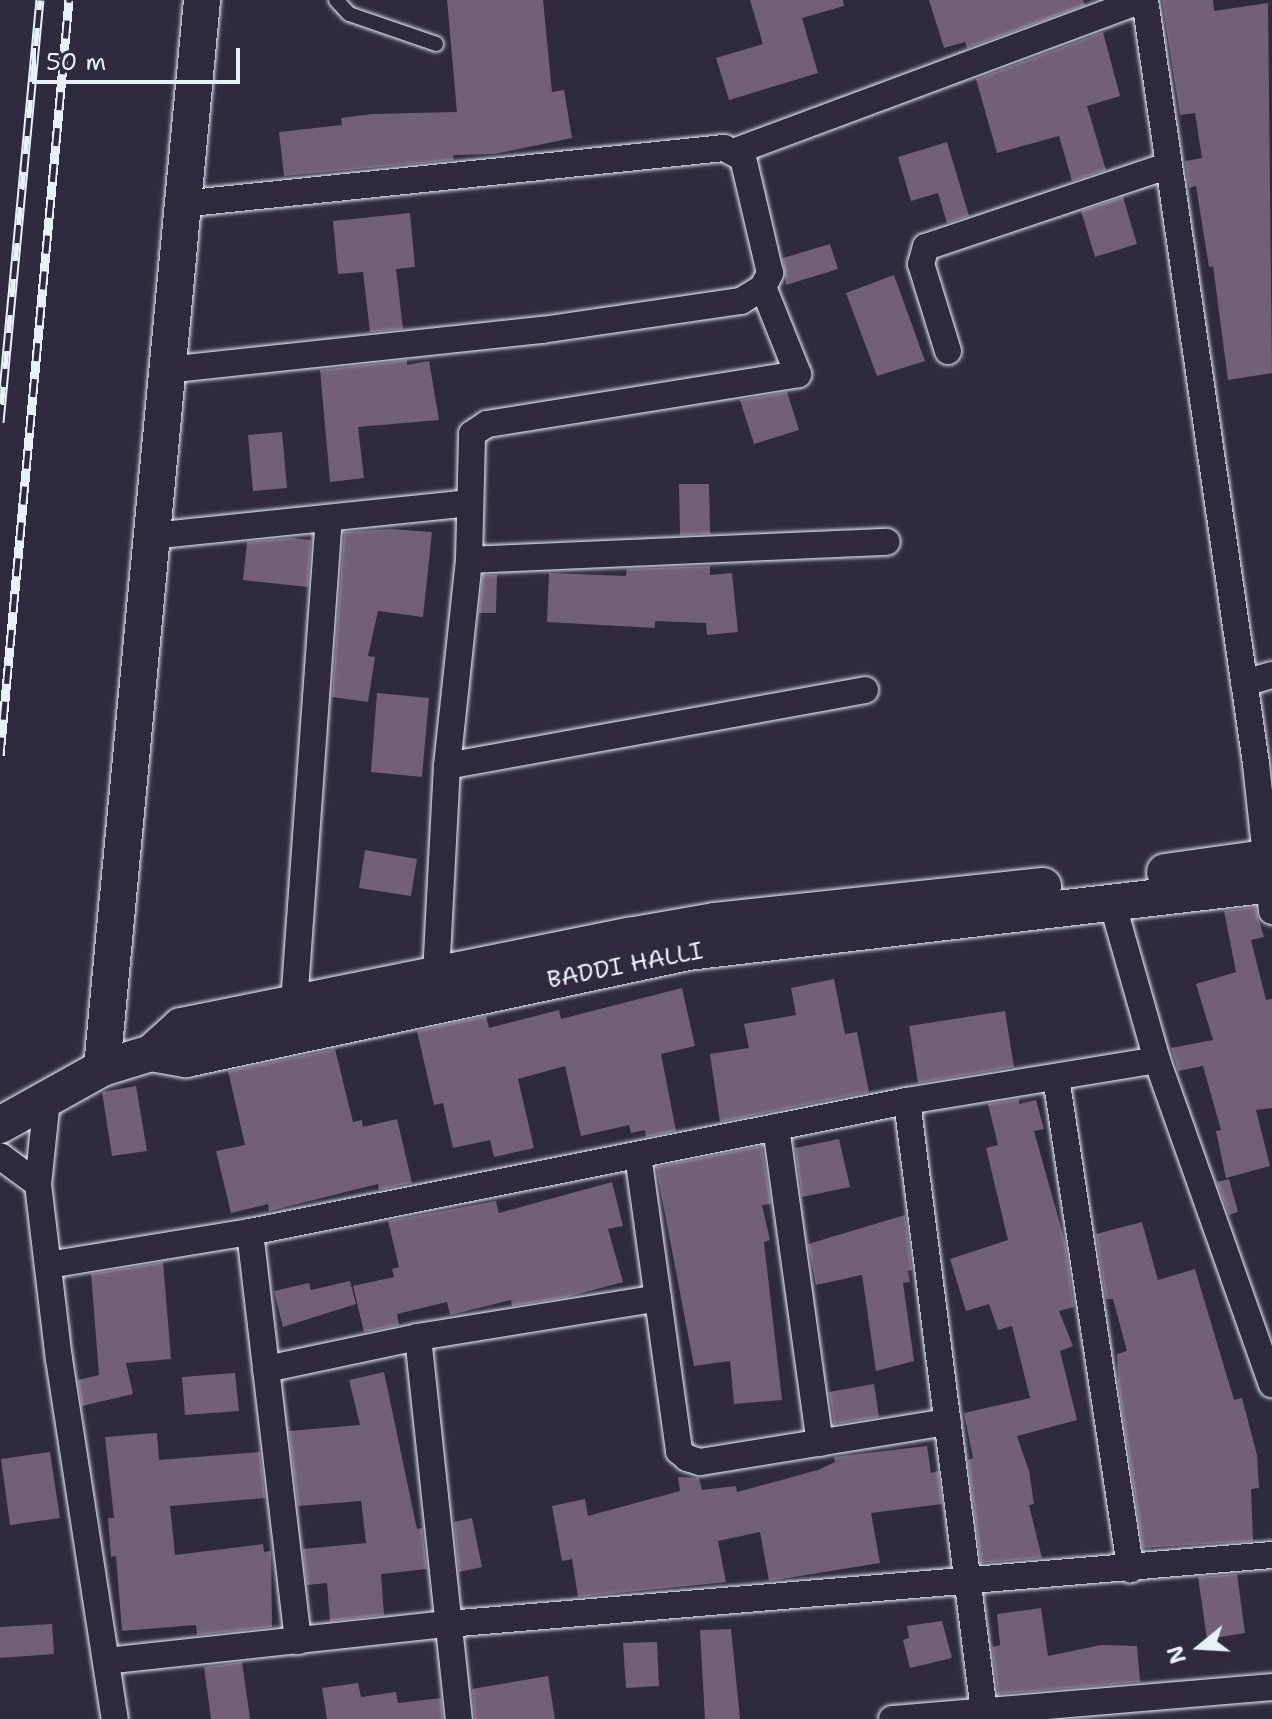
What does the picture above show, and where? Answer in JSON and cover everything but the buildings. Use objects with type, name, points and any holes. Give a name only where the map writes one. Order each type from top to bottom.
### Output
[{"type":"street","points":[[102,1068],[202,0]]},
{"type":"street","points":[[151,1053],[181,1026],[715,921],[1269,879],[1244,683],[1144,0],[736,151]]},
{"type":"street","points":[[166,370],[542,330],[741,301],[763,287],[770,273],[743,158],[736,151],[724,148],[181,204]]},
{"type":"street","points":[[948,351],[921,264],[926,247],[1169,165]]},
{"type":"street","points":[[436,975],[447,766],[469,560],[468,443],[487,424],[798,374],[763,287]]},
{"type":"street","points":[[151,536],[469,503]]},
{"type":"street","points":[[294,1004],[329,519]]},
{"type":"street","points":[[469,560],[887,542]]},
{"type":"street","points":[[1244,683],[1272,675]]},
{"type":"street","points":[[447,766],[865,690]]},
{"type":"street","name":"BADDI HALLI","points":[[0,1125],[102,1068],[151,1053],[186,1059],[688,952],[1112,902],[1269,879]]},
{"type":"street","points":[[1112,902],[1157,1060],[1271,1378]]},
{"type":"street","points":[[48,1265],[250,1232],[907,1101],[1157,1060]]},
{"type":"street","points":[[1056,1077],[1130,1569]]},
{"type":"street","points":[[47,1099],[38,1184],[115,1719]]},
{"type":"street","points":[[907,1101],[984,1714]]},
{"type":"street","points":[[776,1127],[820,1443]]},
{"type":"street","points":[[638,1155],[679,1451],[687,1458],[700,1462],[948,1422]]},
{"type":"street","points":[[0,1156],[38,1184]]},
{"type":"street","points":[[250,1232],[298,1641]]},
{"type":"street","points":[[266,1369],[418,1337],[658,1298]]},
{"type":"street","points":[[418,1337],[459,1719]]},
{"type":"street","points":[[106,1661],[448,1624],[968,1584],[1272,1555]]},
{"type":"street","points":[[892,1719],[984,1714],[1272,1687]]},
{"type":"lane","points":[[336,0],[349,14],[436,44]]},
{"type":"railway","points":[[0,422],[40,0]]},
{"type":"railway","points":[[0,755],[69,0]]}]
